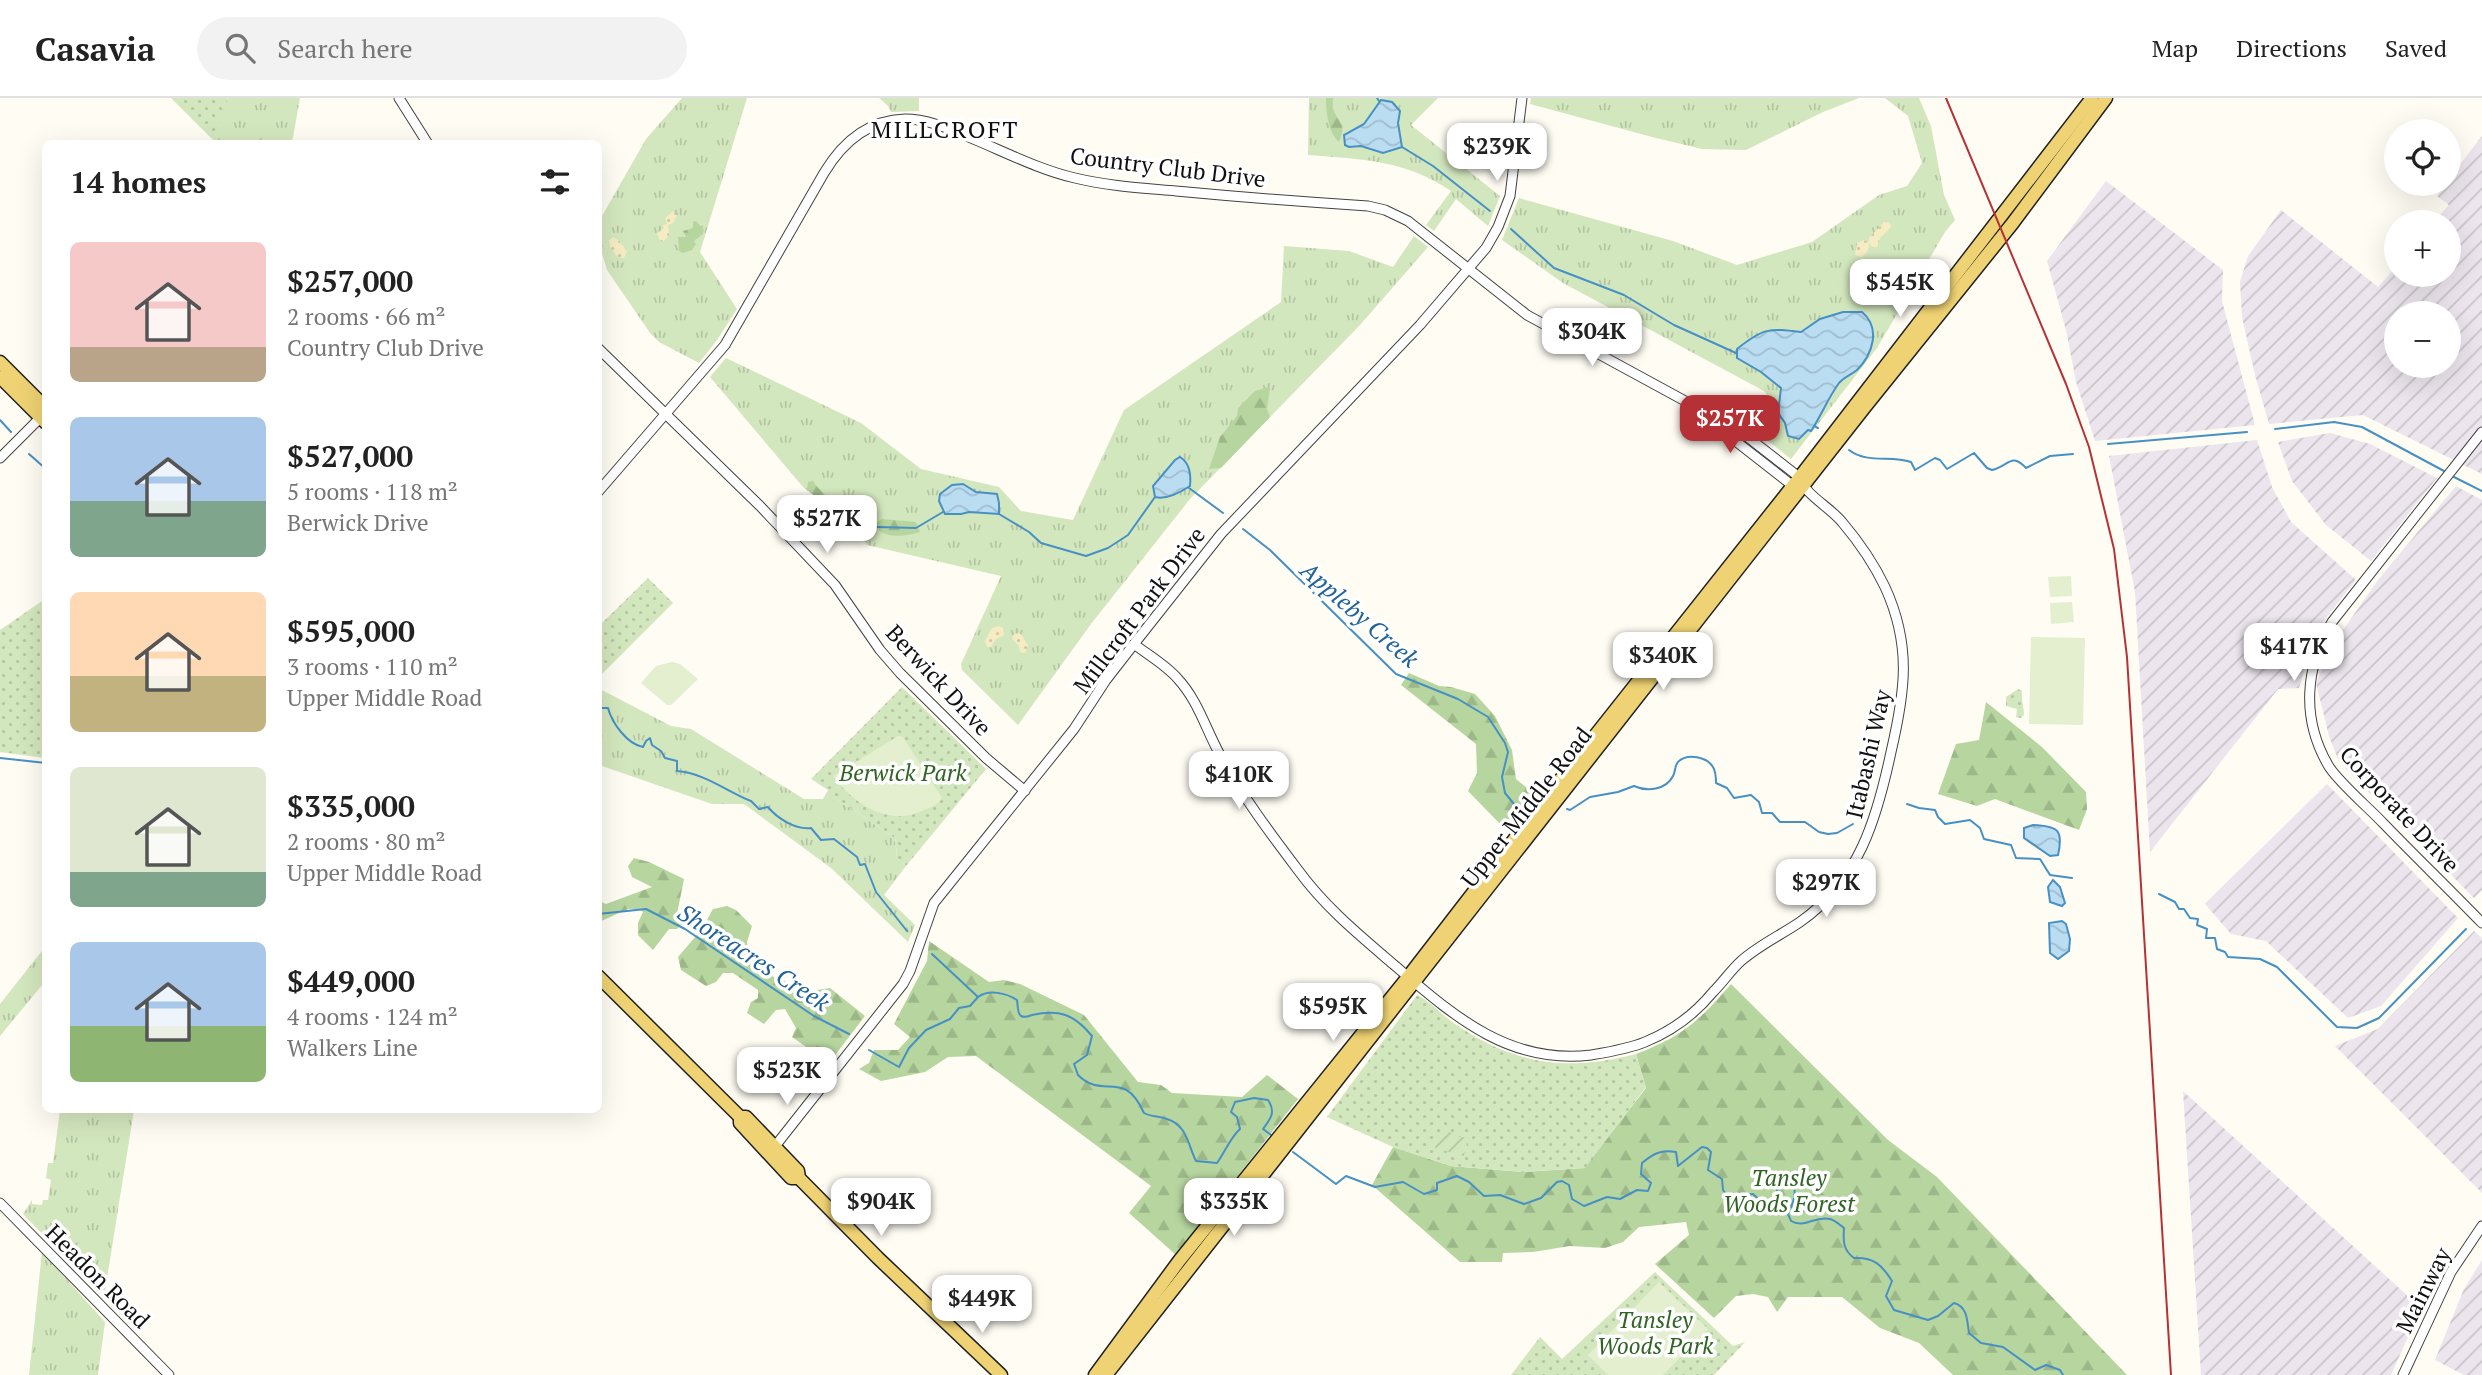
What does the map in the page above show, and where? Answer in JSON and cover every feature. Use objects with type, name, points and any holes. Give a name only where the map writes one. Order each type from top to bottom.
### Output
[{"type":"main road","name":"Upper Middle Road","points":[[1094,1375],[1411,979],[1798,483],[2092,98]]},
{"type":"main road","name":"Upper Middle Road","points":[[1798,483],[2006,232],[2106,98]]},
{"type":"main road","points":[[0,362],[42,413]]},
{"type":"main road","points":[[0,377],[42,413]]},
{"type":"main road","points":[[602,980],[740,1117],[746,1117],[773,1148],[799,1171],[799,1178],[878,1258],[1001,1375]]},
{"type":"main road","points":[[740,1117],[740,1123],[792,1178],[799,1178]]},
{"type":"main road","name":"Upper Middle Road","points":[[1106,1375],[1191,1257]]},
{"type":"street","points":[[399,98],[425,140]]},
{"type":"street","name":"Millcroft Park Drive","points":[[773,1148],[903,984],[934,902],[1074,729],[1106,680],[1221,534],[1420,325],[1469,270],[1493,238],[1510,196],[1522,98]]},
{"type":"street","name":"Country Club Drive","points":[[602,487],[735,331],[835,155],[856,135],[885,122],[904,119],[929,122],[1062,174],[1092,182],[1381,209],[1418,228],[1535,320],[1687,401],[1737,435],[1738,443],[1758,452],[1798,483]]},
{"type":"street","name":"Berwick Drive","points":[[602,352],[760,506],[835,585],[880,650],[903,676],[986,758],[1025,790]]},
{"type":"street","points":[[0,458],[42,417]]},
{"type":"street","name":"Corporate Drive","points":[[2482,432],[2332,622],[2319,642],[2311,668],[2308,696],[2313,727],[2329,767],[2482,923]]},
{"type":"street","name":"Itabashi Way","points":[[1134,644],[1175,676],[1190,694],[1227,766],[1314,890],[1349,928],[1461,1018],[1507,1045],[1548,1055],[1578,1056],[1614,1051],[1643,1043],[1682,1022],[1744,958],[1805,918],[1839,884],[1865,844],[1879,808],[1902,699],[1904,651],[1900,629],[1890,600],[1865,553],[1842,521],[1798,483]]},
{"type":"street","name":"Headon Road","points":[[0,1203],[169,1375]]},
{"type":"street","name":"Mainway","points":[[2403,1375],[2451,1272],[2482,1226]]},
{"type":"shaded area","points":[[2482,136],[2482,474],[2363,415],[2269,424],[2242,317],[2240,282],[2248,256],[2281,210],[2378,287],[2384,280],[2384,287],[2461,287],[2461,210],[2445,210],[2449,205],[2437,196],[2461,196],[2461,163]]},
{"type":"shaded area","points":[[2106,181],[2223,270],[2222,301],[2255,425],[2095,441],[2076,382],[2066,330],[2047,261]]},
{"type":"shaded area","points":[[2330,433],[2370,444],[2437,478],[2371,561],[2326,525],[2292,481],[2278,442]]},
{"type":"shaded area","points":[[2257,440],[2272,487],[2291,522],[2356,580],[2322,623],[2299,688],[2278,689],[2150,852],[2135,592],[2109,456]]},
{"type":"shaded area","points":[[2456,486],[2482,500],[2482,890],[2474,898],[2339,762],[2329,736],[2316,683],[2334,643],[2378,580]]},
{"type":"shaded area","points":[[2327,784],[2458,918],[2381,1006],[2348,1018],[2266,941],[2231,934],[2205,904]]},
{"type":"shaded area","points":[[2474,931],[2482,938],[2482,1193],[2335,1046],[2378,1029]]},
{"type":"shaded area","points":[[2183,1091],[2421,1308],[2391,1375],[2201,1375]]},
{"type":"shaded area","points":[[2482,1260],[2482,1375],[2464,1375],[2435,1360],[2464,1289]]},
{"type":"green space","points":[[171,98],[228,98],[220,118],[216,140],[213,140]]},
{"type":"green space","points":[[228,98],[300,98],[293,140],[216,140],[219,118]]},
{"type":"green space","points":[[682,98],[747,98],[700,252],[737,309],[699,363],[659,342],[650,333],[607,270],[602,253],[602,216],[646,139]]},
{"type":"green space","points":[[879,98],[919,98],[919,111],[891,112]]},
{"type":"green space","points":[[1309,98],[1438,98],[1411,125],[1500,196],[1488,226],[1456,199],[1434,231],[1426,225],[1451,191],[1400,167],[1365,160],[1308,155]]},
{"type":"green space","points":[[1326,98],[1333,98],[1333,109],[1342,125],[1339,142],[1330,127]]},
{"type":"green space","points":[[1531,98],[1859,98],[1823,112],[1746,150],[1702,149],[1652,137],[1530,104]]},
{"type":"green space","points":[[1885,98],[1919,98],[1931,126],[1944,195],[1955,220],[1945,232],[1877,348],[1791,459],[1753,429],[1771,399],[1764,391],[1563,283],[1502,240],[1519,198],[1673,241],[1737,265],[1812,242],[1879,195],[1907,186],[1922,163],[1908,116]]},
{"type":"green space","points":[[696,221],[704,230],[703,234],[694,241],[696,244],[692,250],[683,253],[679,251],[678,237],[686,237],[683,231],[693,228],[693,222]]},
{"type":"green space","points":[[1414,236],[1428,247],[1360,325],[1190,499],[1091,624],[1018,725],[962,670],[961,664],[1001,576],[867,545],[857,529],[803,487],[710,377],[726,358],[861,423],[921,469],[999,487],[1021,511],[1073,520],[1124,410],[1281,302],[1284,246],[1349,251],[1393,267]]},
{"type":"green space","points":[[1268,387],[1267,409],[1270,417],[1221,468],[1209,469],[1220,437],[1237,416],[1238,408],[1255,391]]},
{"type":"green space","points":[[813,481],[846,510],[840,515],[807,490],[808,482]]},
{"type":"green space","points":[[882,519],[916,522],[920,532],[886,534],[877,529],[876,523]]},
{"type":"green space","points":[[2071,576],[2072,596],[2050,597],[2048,577]]},
{"type":"green space","points":[[648,578],[673,603],[602,674],[602,623]]},
{"type":"green space","points":[[42,601],[42,758],[0,752],[0,630]]},
{"type":"green space","points":[[2072,602],[2074,622],[2051,624],[2050,603]]},
{"type":"green space","points":[[2031,637],[2085,638],[2083,725],[2029,724]]},
{"type":"green space","points":[[672,662],[680,664],[698,679],[671,705],[667,705],[641,683],[656,666]]},
{"type":"green space","points":[[1409,673],[1439,686],[1475,694],[1495,716],[1512,750],[1516,779],[1532,792],[1504,828],[1468,791],[1477,773],[1476,744],[1401,685]]},
{"type":"green space","name":"Berwick Park","points":[[902,687],[986,769],[906,866],[897,858],[895,838],[837,799],[823,799],[828,790],[811,779]]},
{"type":"green space","points":[[2018,689],[2022,691],[2024,715],[2021,718],[2016,717],[2017,709],[2006,706],[2006,697]]},
{"type":"green space","points":[[602,690],[671,726],[691,729],[804,799],[837,799],[895,838],[897,858],[906,866],[884,895],[915,925],[908,942],[831,868],[744,804],[712,804],[602,766]]},
{"type":"green space","points":[[1986,702],[2042,747],[2086,792],[2087,809],[2079,830],[1995,799],[1977,806],[1938,794],[1956,744],[1979,740]]},
{"type":"green space","points":[[898,736],[903,737],[942,798],[929,808],[911,815],[886,815],[873,810],[851,796],[833,776]]},
{"type":"green space","points":[[634,858],[649,862],[684,879],[677,914],[683,923],[677,929],[669,929],[653,950],[638,935],[638,923],[643,912],[639,909],[628,909],[602,921],[602,902],[606,904],[652,887],[632,877],[628,866]]},
{"type":"green space","points":[[727,906],[736,910],[752,926],[747,942],[749,955],[769,975],[810,991],[830,988],[865,1016],[829,1063],[792,1037],[796,1028],[785,1009],[776,1010],[764,1024],[747,1013],[751,1002],[758,998],[758,990],[733,973],[723,973],[716,982],[706,986],[681,970],[678,957],[702,929],[713,909]]},
{"type":"green space","points":[[929,941],[989,982],[1004,980],[1020,984],[1084,1015],[1138,1082],[1161,1085],[1172,1093],[1242,1097],[1267,1075],[1298,1099],[1176,1255],[1129,1213],[1151,1186],[976,1056],[948,1057],[925,1072],[881,1081],[859,1069],[869,1063],[874,1050],[898,1050],[910,1037],[894,1024],[927,961]]},
{"type":"green space","points":[[42,951],[42,985],[0,1036],[0,1004]]},
{"type":"green space","name":"Tansley Woods Forest","points":[[1731,984],[1888,1140],[1937,1177],[2127,1375],[1953,1375],[1919,1343],[1880,1328],[1842,1297],[1788,1297],[1777,1312],[1768,1297],[1753,1294],[1736,1296],[1714,1318],[1655,1264],[1689,1235],[1686,1222],[1639,1227],[1623,1242],[1605,1248],[1570,1246],[1533,1252],[1503,1253],[1502,1262],[1460,1262],[1372,1185],[1393,1147],[1451,1166],[1523,1172],[1584,1168],[1646,1088],[1636,1054],[1666,1041],[1689,1026]]},
{"type":"green space","points":[[1417,995],[1477,1038],[1520,1056],[1542,1061],[1586,1063],[1636,1054],[1646,1087],[1585,1168],[1523,1172],[1451,1166],[1393,1147],[1327,1117]]},
{"type":"green space","points":[[60,1113],[134,1113],[104,1297],[23,1214],[32,1200],[32,1204],[42,1205],[43,1200],[48,1200],[51,1180],[46,1178],[48,1163],[53,1163]]},
{"type":"green space","points":[[1447,1130],[1456,1136],[1468,1138],[1464,1156],[1435,1148]]},
{"type":"green space","points":[[42,1252],[105,1322],[98,1375],[29,1375]]},
{"type":"green space","name":"Tansley Woods Park","points":[[1655,1272],[1733,1346],[1745,1342],[1714,1375],[1511,1375],[1540,1337],[1562,1359]]},
{"type":"green space","points":[[1659,1282],[1708,1329],[1663,1375],[1608,1375],[1588,1355]]},
{"type":"sand","points":[[674,211],[677,215],[673,223],[668,225],[669,235],[664,241],[660,241],[657,233],[667,224],[665,218]]},
{"type":"sand","points":[[1885,221],[1890,223],[1891,227],[1880,238],[1877,247],[1873,248],[1869,243],[1865,254],[1861,257],[1855,255],[1857,243],[1864,240],[1869,242],[1869,238]]},
{"type":"sand","points":[[613,237],[627,251],[624,258],[618,257],[610,247],[609,240]]},
{"type":"sand","points":[[998,626],[1003,628],[1004,635],[995,640],[991,647],[987,647],[985,641],[991,629]]},
{"type":"sand","points":[[1019,633],[1028,646],[1025,653],[1020,652],[1019,646],[1012,639],[1014,634]]},
{"type":"water","points":[[1381,100],[1392,102],[1400,111],[1398,123],[1402,147],[1383,153],[1361,146],[1345,145],[1344,135],[1364,124]]},
{"type":"water","points":[[1843,312],[1862,312],[1868,318],[1873,333],[1871,349],[1863,364],[1839,383],[1811,431],[1808,430],[1799,439],[1788,436],[1785,423],[1778,413],[1781,388],[1737,358],[1737,349],[1760,333],[1774,330],[1801,332],[1820,319]]},
{"type":"water","points":[[1180,457],[1188,466],[1190,486],[1169,496],[1155,497],[1153,486]]},
{"type":"water","points":[[963,484],[976,492],[997,494],[999,514],[945,514],[939,501],[940,494],[952,485]]},
{"type":"water","points":[[2033,825],[2048,826],[2057,831],[2060,839],[2058,855],[2050,856],[2024,838],[2024,828]]},
{"type":"water","points":[[2053,880],[2060,887],[2065,903],[2062,906],[2050,902],[2048,887]]},
{"type":"water","points":[[2062,921],[2066,924],[2070,939],[2069,951],[2058,959],[2050,953],[2049,923]]},
{"type":"waterway","name":"Appleby Creek","points":[[1402,147],[1433,166],[1490,211]]},
{"type":"waterway","name":"Appleby Creek","points":[[1511,229],[1554,268],[1624,295],[1674,325],[1736,353]]},
{"type":"waterway","name":"Shoreacres Creek","points":[[0,420],[11,432]]},
{"type":"waterway","name":"Appleby Creek","points":[[2275,429],[2334,422],[2362,427],[2444,471]]},
{"type":"waterway","name":"Appleby Creek","points":[[1814,426],[1818,428]]},
{"type":"waterway","name":"Appleby Creek","points":[[2108,444],[2247,432]]},
{"type":"waterway","name":"Appleby Creek","points":[[1849,450],[1863,457],[1911,462],[1915,470],[1935,458],[1947,469],[1974,453],[1992,470],[2010,461],[2017,461],[2026,468],[2050,456],[2073,454]]},
{"type":"waterway","name":"Shoreacres Creek","points":[[29,454],[42,465]]},
{"type":"waterway","name":"Appleby Creek","points":[[2454,477],[2482,491]]},
{"type":"waterway","name":"Appleby Creek","points":[[1189,488],[1223,513]]},
{"type":"waterway","name":"Appleby Creek","points":[[999,514],[1029,532],[1041,543],[1086,556],[1108,548],[1128,535],[1155,497]]},
{"type":"waterway","name":"Appleby Creek","points":[[877,527],[916,528],[943,512]]},
{"type":"waterway","name":"Appleby Creek","points":[[1243,529],[1270,550],[1396,674],[1458,699],[1488,717],[1505,743],[1508,752],[1502,777],[1505,793],[1519,810]]},
{"type":"waterway","name":"Shoreacres Creek","points":[[602,708],[608,708],[621,732],[631,742],[643,747],[650,738],[652,745],[661,751],[665,758],[677,761],[677,771],[706,779],[751,801],[759,809],[768,807],[787,822],[811,828],[821,840],[834,839],[857,857],[860,865],[865,864],[876,892],[907,931]]},
{"type":"waterway","name":"Appleby Creek","points":[[1567,809],[1570,810],[1590,797],[1634,786],[1645,789],[1661,787],[1670,781],[1679,761],[1692,757],[1710,764],[1715,771],[1716,783],[1727,788],[1734,798],[1751,795],[1759,802],[1762,813],[1772,813],[1780,822],[1805,822],[1819,832],[1828,834],[1837,833],[1853,824]]},
{"type":"waterway","name":"Shoreacres Creek","points":[[0,758],[42,763]]},
{"type":"waterway","name":"Appleby Creek","points":[[1907,804],[1935,810],[1945,824],[1970,820],[1980,828],[1984,839],[2011,845],[2016,858],[2040,859],[2050,875],[2072,878]]},
{"type":"waterway","name":"Appleby Creek","points":[[2159,894],[2175,902],[2190,918],[2198,919],[2197,925],[2207,929],[2206,938],[2215,938],[2217,949],[2225,952],[2228,957],[2260,959],[2277,967],[2337,1027],[2357,1028],[2379,1018],[2466,929]]},
{"type":"waterway","name":"Shoreacres Creek","points":[[602,914],[646,909],[685,929],[814,1016],[849,1034]]},
{"type":"waterway","name":"Shoreacres Creek","points":[[932,954],[978,997],[987,993],[1008,995],[1017,1000],[1022,1017],[1058,1013],[1079,1023],[1092,1036],[1087,1055],[1074,1064],[1078,1075],[1096,1085],[1128,1091],[1144,1113],[1174,1122],[1186,1136],[1196,1161],[1217,1163],[1240,1129],[1237,1117],[1231,1112],[1235,1102],[1254,1098],[1268,1100],[1272,1115],[1263,1129],[1271,1135]]},
{"type":"waterway","name":"Shoreacres Creek","points":[[869,1050],[899,1067],[909,1048],[926,1030],[950,1019],[959,1008],[970,1006],[978,997]]},
{"type":"waterway","name":"Shoreacres Creek","points":[[1293,1152],[1336,1184],[1346,1176],[1375,1187],[1403,1182],[1424,1194],[1437,1190],[1437,1183],[1457,1176],[1469,1182],[1484,1196],[1500,1195],[1524,1204],[1541,1198],[1557,1182],[1562,1181],[1569,1185],[1572,1199],[1584,1206],[1607,1197],[1620,1199],[1637,1190],[1648,1191],[1651,1183],[1641,1174],[1642,1163],[1654,1155],[1666,1151],[1676,1152],[1678,1166],[1702,1147],[1707,1148],[1711,1152],[1708,1170],[1722,1179],[1723,1190],[1729,1198],[1736,1200],[1753,1194],[1768,1208],[1777,1198],[1778,1177],[1787,1173],[1794,1188],[1794,1199],[1788,1214],[1791,1221],[1801,1224],[1825,1218],[1834,1220],[1844,1228],[1844,1245],[1850,1255],[1877,1263],[1892,1281],[1886,1296],[1894,1310],[1928,1320],[1938,1316],[1954,1303],[1964,1311],[1969,1333],[1981,1343],[2003,1347],[2035,1370],[2046,1365],[2060,1370],[2063,1375]]},
{"type":"railway","points":[[1946,98],[2066,384],[2089,447],[2114,549],[2127,657],[2171,1375]]},
{"type":"district","name":"MILLCROFT","points":[[945,129]]}]
